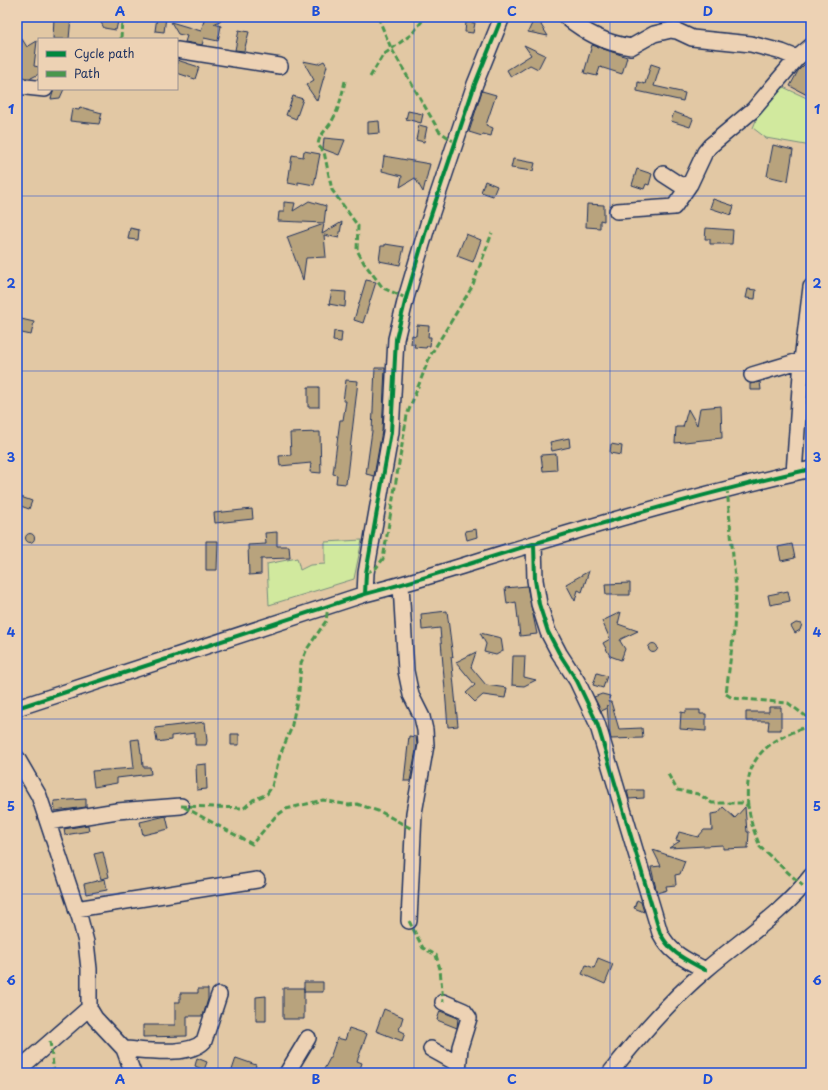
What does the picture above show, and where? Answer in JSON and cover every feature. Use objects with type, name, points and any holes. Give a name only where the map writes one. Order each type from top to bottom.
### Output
[{"type":"street","points":[[365,594],[366,573],[391,432],[396,339],[406,298],[428,224],[475,84],[502,17]]},
{"type":"street","points":[[566,17],[587,33],[600,39],[624,46],[631,47],[654,34],[677,30],[692,38],[751,44],[782,52],[797,58]]},
{"type":"street","points":[[617,211],[674,207],[690,184],[705,152],[710,146],[753,110],[797,58],[811,46]]},
{"type":"street","points":[[178,50],[280,66]]},
{"type":"street","points":[[17,86],[38,88]]},
{"type":"street","points":[[663,174],[680,185],[690,184]]},
{"type":"street","points":[[794,473],[802,360],[811,287]]},
{"type":"street","points":[[752,375],[802,360]]},
{"type":"street","points":[[17,708],[365,594],[401,585],[534,544],[727,488],[811,469]]},
{"type":"street","points":[[534,544],[535,580],[539,604],[548,632],[559,653],[577,681],[597,723],[660,933],[667,945],[678,955],[705,970]]},
{"type":"street","points":[[401,585],[406,671],[411,695],[422,717],[426,730],[426,745],[413,818],[409,922]]},
{"type":"street","points":[[17,758],[39,796],[49,822],[86,942],[89,969],[89,1008],[95,1018],[124,1049],[132,1073]]},
{"type":"street","points":[[49,822],[117,811],[182,806]]},
{"type":"street","points":[[610,1073],[640,1035],[705,970],[759,926],[803,886],[811,876]]},
{"type":"street","points":[[76,908],[257,880]]},
{"type":"street","points":[[124,1049],[168,1051],[199,1046],[204,1042],[219,995]]},
{"type":"street","points":[[443,1002],[464,1011],[469,1018],[460,1047],[458,1069]]},
{"type":"street","points":[[17,1071],[89,1008]]},
{"type":"street","points":[[287,1073],[308,1038]]},
{"type":"street","points":[[430,1049],[458,1069]]},
{"type":"green space","points":[[781,86],[811,100],[811,146],[766,138],[753,128],[764,100]]},
{"type":"green space","points":[[362,540],[354,579],[269,605],[267,564],[297,558],[300,570],[310,565],[325,564],[325,542]]},
{"type":"building","points":[[54,17],[71,17],[69,38],[53,38]]},
{"type":"building","points":[[98,17],[119,17],[116,30],[104,28]]},
{"type":"building","points":[[157,17],[166,17],[164,32],[155,31]]},
{"type":"building","points":[[205,17],[227,17],[214,24],[221,26],[218,41],[204,38],[202,45],[185,42],[187,36],[178,34],[171,22],[201,31]]},
{"type":"building","points":[[535,17],[544,17],[541,25],[548,36],[528,32]]},
{"type":"building","points":[[466,22],[475,23],[473,33],[465,32]]},
{"type":"building","points":[[239,30],[249,32],[244,51],[235,50]]},
{"type":"building","points":[[22,39],[27,47],[37,41],[34,66],[38,67],[38,74],[31,78],[24,78],[17,68]]},
{"type":"building","points":[[524,45],[545,55],[538,69],[530,65],[511,77],[507,70],[531,55]]},
{"type":"building","points":[[592,45],[627,57],[622,74],[600,67],[597,76],[584,73]]},
{"type":"building","points":[[811,58],[811,97],[790,86],[798,71]]},
{"type":"building","points":[[178,60],[199,67],[195,79],[178,73]]},
{"type":"building","points":[[303,61],[318,64],[324,61],[327,66],[317,101],[306,85],[314,80]]},
{"type":"building","points":[[651,64],[660,67],[654,86],[685,93],[683,101],[637,91],[638,82],[645,84]]},
{"type":"building","points":[[54,90],[64,90],[60,98],[51,99]]},
{"type":"building","points":[[482,91],[496,95],[486,125],[493,128],[491,136],[483,134],[482,136],[469,132]]},
{"type":"building","points":[[293,96],[303,99],[296,119],[286,115]]},
{"type":"building","points":[[80,107],[102,113],[99,124],[70,121],[72,109],[79,110]]},
{"type":"building","points":[[408,111],[423,114],[421,123],[406,119]]},
{"type":"building","points":[[674,112],[693,119],[690,127],[671,121]]},
{"type":"building","points":[[379,121],[380,133],[368,134],[368,122]]},
{"type":"building","points":[[419,125],[427,127],[424,142],[416,140]]},
{"type":"building","points":[[324,138],[345,140],[339,155],[323,149]]},
{"type":"building","points":[[773,145],[793,150],[788,181],[767,176]]},
{"type":"building","points":[[304,151],[320,154],[314,185],[298,182],[298,185],[288,183],[292,155],[303,157]]},
{"type":"building","points":[[384,156],[430,164],[423,192],[415,178],[400,187],[402,176],[382,171]]},
{"type":"building","points":[[513,159],[535,163],[533,171],[511,168]]},
{"type":"building","points":[[637,169],[652,174],[649,185],[646,184],[644,189],[632,185]]},
{"type":"building","points":[[485,181],[497,186],[493,196],[481,192]]},
{"type":"building","points":[[713,199],[734,206],[731,215],[710,208]]},
{"type":"building","points":[[309,201],[326,206],[324,223],[278,221],[279,212],[284,212],[284,202],[295,203],[293,211]]},
{"type":"building","points":[[587,204],[604,205],[604,221],[600,220],[600,228],[586,227]]},
{"type":"building","points":[[342,222],[339,238],[324,235],[326,257],[306,258],[303,280],[287,237],[324,224],[322,234]]},
{"type":"building","points":[[130,228],[139,230],[138,240],[128,239]]},
{"type":"building","points":[[706,228],[733,230],[732,244],[710,244],[710,239],[705,239]]},
{"type":"building","points":[[466,234],[481,240],[473,262],[457,256]]},
{"type":"building","points":[[385,244],[404,247],[400,265],[379,261],[381,246],[385,246]]},
{"type":"building","points":[[366,280],[376,282],[363,323],[354,320]]},
{"type":"building","points":[[748,289],[756,290],[755,299],[746,298]]},
{"type":"building","points":[[332,291],[346,292],[345,307],[329,304]]},
{"type":"building","points":[[17,318],[34,322],[31,335],[17,332]]},
{"type":"building","points":[[417,325],[429,326],[428,337],[431,337],[430,346],[427,346],[426,348],[414,347],[415,344],[411,344],[412,335],[416,336]]},
{"type":"building","points":[[334,331],[342,332],[341,342],[333,341]]},
{"type":"building","points":[[375,368],[385,368],[382,431],[374,476],[366,474],[372,431]]},
{"type":"building","points":[[346,380],[358,381],[346,484],[336,483],[337,475],[333,474],[340,420],[343,420],[346,401],[343,401]]},
{"type":"building","points":[[760,382],[761,390],[750,390],[750,384]]},
{"type":"building","points":[[308,387],[319,387],[319,407],[308,407]]},
{"type":"building","points":[[721,406],[722,438],[675,443],[676,427],[683,427],[688,409],[697,425],[700,408]]},
{"type":"building","points":[[320,432],[321,473],[310,472],[311,463],[280,466],[279,456],[291,455],[290,433]]},
{"type":"building","points":[[569,438],[570,447],[552,451],[550,442]]},
{"type":"building","points":[[611,444],[622,446],[621,455],[610,453]]},
{"type":"building","points":[[556,454],[557,470],[543,471],[541,455]]},
{"type":"building","points":[[21,497],[32,501],[29,509],[18,505]]},
{"type":"building","points":[[252,509],[253,519],[215,523],[214,513]]},
{"type":"building","points":[[476,529],[477,537],[467,540],[465,531]]},
{"type":"building","points":[[277,532],[277,546],[289,546],[290,558],[261,559],[261,574],[249,575],[248,545],[266,544],[265,533]]},
{"type":"building","points":[[28,534],[32,534],[34,538],[32,542],[28,542],[26,540],[26,536]]},
{"type":"building","points":[[206,541],[218,541],[217,570],[206,570]]},
{"type":"building","points":[[792,544],[795,558],[781,561],[778,547]]},
{"type":"building","points":[[589,571],[582,592],[578,590],[575,601],[566,584]]},
{"type":"building","points":[[630,583],[630,595],[606,595],[605,584]]},
{"type":"building","points":[[527,586],[537,634],[520,636],[516,602],[507,604],[505,588]]},
{"type":"building","points":[[788,591],[790,601],[770,605],[768,595]]},
{"type":"building","points":[[447,611],[453,658],[451,656],[458,726],[448,727],[440,628],[422,630],[421,614]]},
{"type":"building","points":[[621,612],[618,624],[638,631],[621,639],[620,641],[625,649],[621,660],[610,656],[603,643],[610,639],[602,621]]},
{"type":"building","points":[[796,623],[802,624],[800,630],[795,633],[791,626]]},
{"type":"building","points":[[480,633],[501,638],[503,651],[496,655],[484,652],[486,644]]},
{"type":"building","points":[[653,643],[658,648],[653,653],[648,648]]},
{"type":"building","points":[[476,652],[471,667],[486,685],[507,688],[505,698],[483,695],[475,702],[466,693],[475,685],[456,662]]},
{"type":"building","points":[[513,656],[525,656],[524,677],[536,680],[524,686],[512,685]]},
{"type":"building","points":[[597,673],[607,676],[603,688],[593,685]]},
{"type":"building","points":[[602,694],[610,696],[608,702],[611,702],[619,729],[642,728],[643,738],[611,739],[607,705],[606,709],[601,711],[594,697]]},
{"type":"building","points":[[769,707],[781,707],[781,730],[768,730],[769,721],[746,721],[746,712],[769,712]]},
{"type":"building","points":[[686,710],[700,710],[700,714],[706,714],[706,731],[680,729],[681,712],[686,713]]},
{"type":"building","points":[[205,722],[206,745],[195,745],[195,733],[171,736],[171,740],[157,742],[155,728]]},
{"type":"building","points":[[231,734],[239,734],[239,745],[231,745]]},
{"type":"building","points":[[409,736],[416,737],[417,745],[410,781],[404,781]]},
{"type":"building","points":[[139,739],[143,767],[150,767],[151,774],[117,778],[117,783],[94,787],[92,771],[134,768],[131,740]]},
{"type":"building","points":[[206,764],[207,789],[197,790],[196,765]]},
{"type":"building","points":[[627,790],[644,790],[644,798],[629,799]]},
{"type":"building","points":[[86,799],[86,807],[55,811],[54,801]]},
{"type":"building","points":[[723,807],[735,818],[745,807],[747,832],[749,832],[748,848],[723,849],[723,845],[669,848],[680,841],[676,840],[679,832],[698,837],[704,830],[712,830],[711,814],[718,813]]},
{"type":"building","points":[[166,816],[169,829],[143,835],[140,822]]},
{"type":"building","points":[[88,825],[89,831],[65,835],[64,829]]},
{"type":"building","points":[[653,850],[685,861],[680,874],[675,875],[676,885],[666,886],[667,890],[657,893],[651,867],[661,866]]},
{"type":"building","points":[[103,852],[109,877],[101,879],[94,854]]},
{"type":"building","points":[[105,879],[107,890],[86,894],[84,884]]},
{"type":"building","points":[[637,900],[641,902],[644,912],[634,908]]},
{"type":"building","points":[[598,958],[613,964],[605,984],[582,974],[586,965],[594,968]]},
{"type":"building","points":[[304,982],[323,982],[323,992],[304,992]]},
{"type":"building","points":[[283,988],[304,988],[304,1019],[283,1019]]},
{"type":"building","points":[[198,989],[208,989],[208,999],[203,1016],[187,1016],[187,1036],[143,1037],[143,1025],[175,1025],[175,1002],[180,1002],[180,993],[198,993]]},
{"type":"building","points":[[266,996],[266,1021],[256,1021],[256,997]]},
{"type":"building","points":[[384,1009],[403,1017],[399,1030],[405,1033],[402,1041],[376,1031]]},
{"type":"building","points":[[440,1011],[458,1018],[457,1028],[437,1020]]},
{"type":"building","points":[[349,1028],[367,1034],[357,1061],[362,1063],[359,1072],[353,1070],[352,1073],[322,1073],[330,1058],[337,1038],[345,1040]]},
{"type":"building","points":[[197,1058],[207,1062],[204,1070],[195,1066]]},
{"type":"building","points":[[236,1058],[256,1065],[253,1073],[231,1073]]},
{"type":"marked path","points":[[121,38],[122,17]]},
{"type":"marked path","points":[[378,17],[391,48],[439,131],[456,143]]},
{"type":"marked path","points":[[370,77],[383,55],[412,34],[423,20]]},
{"type":"marked path","points":[[345,81],[337,112],[320,138],[318,145],[324,152],[332,190],[358,226],[357,250],[364,263],[383,288],[406,298]]},
{"type":"marked path","points":[[366,573],[376,568],[383,559],[407,415],[430,356],[472,287],[492,233]]},
{"type":"marked path","points":[[727,488],[736,590],[734,630],[726,694],[732,698],[788,703],[811,720]]},
{"type":"marked path","points":[[181,806],[244,808],[253,800],[267,794],[272,786],[280,755],[291,729],[299,691],[301,663],[307,649],[326,621],[328,606]]},
{"type":"marked path","points":[[748,806],[747,789],[750,774],[754,763],[761,753],[770,744],[782,737],[811,725]]},
{"type":"marked path","points":[[668,774],[677,790],[698,794],[712,803],[742,803],[748,806],[752,825],[760,847],[803,886]]},
{"type":"marked path","points":[[184,807],[252,844],[275,817],[286,809],[323,800],[349,805],[357,804],[381,812],[412,829]]},
{"type":"marked path","points":[[409,921],[423,948],[436,955],[440,969],[443,1002]]},
{"type":"marked path","points":[[50,1041],[54,1073]]},
{"type":"cycle path","points":[[365,594],[366,573],[391,432],[396,339],[406,298],[428,224],[475,84],[502,17]]},
{"type":"cycle path","points":[[17,708],[365,594],[428,577],[533,544],[637,514],[811,469]]},
{"type":"cycle path","points":[[534,544],[535,580],[539,604],[548,632],[559,653],[577,681],[597,723],[660,933],[674,951],[705,970]]}]
